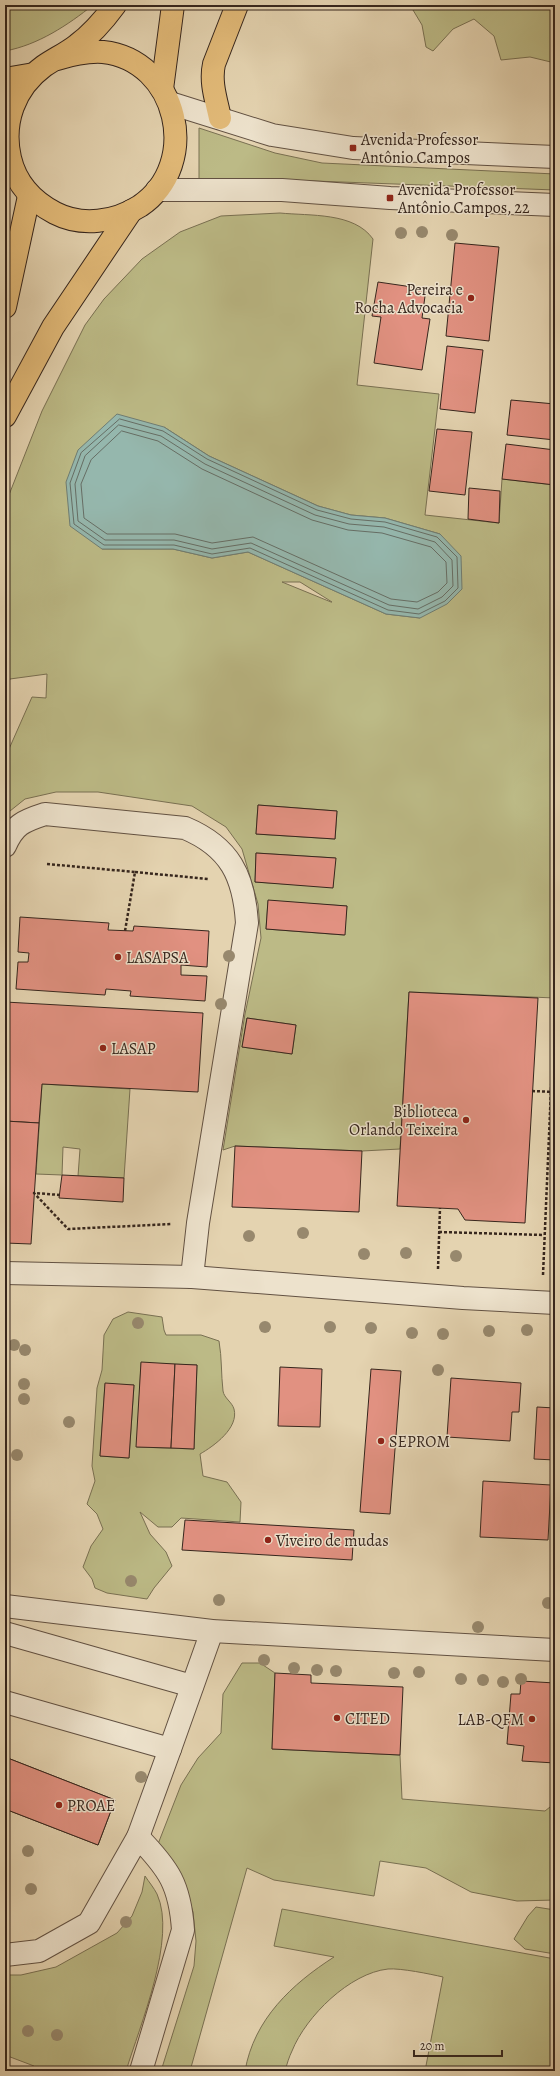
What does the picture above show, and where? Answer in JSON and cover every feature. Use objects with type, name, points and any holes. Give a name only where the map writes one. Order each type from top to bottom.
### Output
[{"type":"main road","points":[[58,59],[80,52],[103,52],[126,59],[146,71],[166,96],[175,119],[176,144],[170,168],[157,190],[145,202],[131,211],[114,218],[96,221],[78,221],[60,216],[29,196],[8,166],[6,143],[8,118],[18,94],[34,74],[58,59],[89,34],[102,22],[115,5]]},
{"type":"main road","points":[[166,96],[173,5]]},
{"type":"main road","points":[[220,118],[212,84],[212,73],[214,64],[237,5]]},
{"type":"main road","points":[[5,79],[34,74]]},
{"type":"main road","points":[[5,307],[29,196]]},
{"type":"main road","points":[[5,416],[53,327],[131,211]]},
{"type":"street","points":[[166,96],[220,118],[272,135],[353,148],[555,157]]},
{"type":"street","points":[[157,190],[282,190],[390,198],[555,205]]},
{"type":"street","points":[[5,846],[10,834],[17,826],[31,818],[45,814],[185,828],[201,834],[223,851],[232,866],[245,900],[247,923],[198,1223],[192,1277]]},
{"type":"street","points":[[5,1273],[192,1277],[555,1304]]},
{"type":"street","points":[[5,1606],[212,1631],[555,1650]]},
{"type":"street","points":[[5,1955],[38,1951],[89,1923],[138,1837],[212,1631]]},
{"type":"street","points":[[5,1633],[192,1686]]},
{"type":"street","points":[[5,1702],[170,1749]]},
{"type":"street","points":[[138,1837],[158,1858],[174,1881],[182,1905],[183,1930],[141,2071]]},
{"type":"path","points":[[46,864],[208,879]]},
{"type":"path","points":[[125,931],[135,872]]},
{"type":"path","points":[[542,1282],[554,1020]]},
{"type":"path","points":[[532,1091],[555,1092]]},
{"type":"path","points":[[60,1195],[34,1193],[68,1229],[198,1223]]},
{"type":"path","points":[[438,1276],[440,1208]]},
{"type":"path","points":[[439,1232],[544,1235]]},
{"type":"shaded area","points":[[5,5],[93,5],[63,27],[41,39],[5,51]]},
{"type":"shaded area","points":[[410,5],[555,5],[555,63],[530,57],[501,60],[494,36],[474,19],[453,29],[433,51],[426,47],[422,25]]},
{"type":"shaded area","points":[[199,128],[275,153],[322,163],[555,174],[555,190],[288,180],[199,180]]},
{"type":"shaded area","points":[[280,213],[318,215],[355,224],[365,230],[373,239],[357,385],[439,394],[425,515],[499,523],[502,479],[555,485],[555,998],[409,992],[400,1149],[362,1151],[235,1146],[223,1150],[245,1014],[261,938],[258,904],[242,849],[226,827],[192,806],[98,792],[56,792],[25,799],[5,815],[5,758],[32,697],[46,698],[47,674],[10,679],[5,692],[5,505],[42,411],[85,325],[104,299],[142,259],[180,232],[221,216]],"holes":[[[164,427],[209,456],[318,506],[351,515],[385,518],[440,534],[420,618],[386,614],[248,552],[212,558],[173,549],[102,549]],[[282,582],[300,582],[331,602]],[[258,805],[337,811],[335,839],[256,834]],[[256,853],[335,858],[333,887],[255,882]],[[268,901],[347,906],[344,935],[266,929]],[[247,1018],[296,1025],[292,1054],[242,1047]]]},
{"type":"shaded area","points":[[42,1084],[130,1089],[124,1178],[78,1176],[80,1149],[63,1147],[62,1175],[36,1174]]},
{"type":"shaded area","points":[[128,1312],[162,1317],[166,1335],[201,1335],[219,1341],[223,1391],[225,1396],[232,1404],[235,1416],[233,1423],[224,1436],[200,1454],[203,1476],[227,1482],[241,1502],[240,1522],[181,1518],[172,1527],[158,1527],[140,1512],[150,1534],[166,1552],[172,1566],[147,1599],[107,1593],[95,1588],[92,1579],[83,1567],[91,1546],[103,1529],[97,1514],[87,1504],[95,1481],[92,1466],[97,1388],[102,1370],[104,1335],[113,1319]],"holes":[[[141,1363],[197,1365],[194,1449],[137,1447]],[[105,1384],[134,1385],[129,1458],[100,1456]]]},
{"type":"shaded area","points":[[242,1663],[260,1663],[275,1673],[272,1749],[400,1755],[402,1799],[545,1811],[555,1803],[555,1900],[517,1901],[471,1892],[426,1868],[380,1861],[374,1896],[274,1880],[247,1868],[190,2071],[161,2071],[194,1966],[196,1941],[193,1912],[183,1880],[158,1844],[181,1785],[198,1758],[221,1733],[223,1694]]},
{"type":"shaded area","points":[[145,1876],[157,1894],[162,1912],[163,1934],[160,1957],[154,1982],[126,2071],[32,2071],[34,2066],[5,2055],[5,1975],[21,1975],[56,1967],[117,1933],[132,1916],[142,1892]]},
{"type":"shaded area","points":[[536,1907],[555,1910],[555,1954],[525,1949],[514,1939],[528,1916]]},
{"type":"shaded area","points":[[282,1909],[555,1959],[555,2071],[425,2071],[443,1977],[400,1969],[388,1969],[374,1972],[359,1979],[345,1987],[331,1998],[308,2024],[299,2038],[290,2056],[285,2071],[245,2071],[250,2052],[266,2019],[290,1991],[334,1957],[274,1946]]},
{"type":"water","points":[[117,414],[164,427],[209,456],[318,506],[351,515],[385,518],[440,534],[461,556],[462,589],[447,604],[420,618],[386,614],[248,552],[212,558],[173,549],[102,549],[70,526],[66,482],[78,450]]},
{"type":"building","name":"Pereira e Rocha Advocacia","points":[[455,243],[499,247],[489,341],[446,336]]},
{"type":"building","points":[[378,282],[426,289],[422,318],[430,319],[422,370],[374,363],[381,317],[372,316]]},
{"type":"building","points":[[447,346],[483,350],[475,413],[440,409]]},
{"type":"building","points":[[511,400],[555,404],[555,440],[507,435]]},
{"type":"building","points":[[437,429],[472,432],[465,495],[429,491]]},
{"type":"building","points":[[506,444],[555,450],[555,485],[502,479]]},
{"type":"building","points":[[469,488],[500,491],[499,523],[468,519]]},
{"type":"building","points":[[258,805],[337,811],[335,839],[256,834]]},
{"type":"building","points":[[256,853],[336,858],[333,888],[255,882]]},
{"type":"building","points":[[268,900],[347,906],[345,935],[266,929]]},
{"type":"building","name":"LASAPSA","points":[[20,917],[109,923],[108,930],[133,931],[134,926],[209,931],[207,967],[181,965],[181,975],[207,976],[205,1001],[130,996],[131,991],[106,989],[105,995],[16,989],[18,962],[28,962],[29,953],[18,952]]},
{"type":"building","name":"Biblioteca Orlando Teixeira","points":[[409,992],[538,998],[525,1223],[465,1220],[458,1209],[397,1206]]},
{"type":"building","name":"LASAP","points":[[5,1002],[203,1013],[198,1092],[42,1084],[39,1123],[5,1121]]},
{"type":"building","points":[[247,1018],[296,1025],[292,1054],[242,1047]]},
{"type":"building","points":[[5,1121],[39,1123],[31,1244],[5,1243]]},
{"type":"building","points":[[235,1146],[362,1151],[359,1212],[232,1207]]},
{"type":"building","points":[[62,1175],[124,1178],[123,1202],[59,1198]]},
{"type":"building","points":[[141,1362],[175,1364],[171,1448],[136,1447]]},
{"type":"building","points":[[175,1364],[197,1365],[194,1449],[171,1448]]},
{"type":"building","points":[[280,1367],[322,1369],[320,1427],[278,1426]]},
{"type":"building","name":"SEPROM","points":[[371,1369],[401,1371],[390,1514],[360,1512]]},
{"type":"building","points":[[451,1378],[521,1383],[519,1412],[512,1412],[510,1441],[447,1437]]},
{"type":"building","points":[[105,1383],[134,1385],[129,1458],[100,1456]]},
{"type":"building","points":[[537,1407],[555,1408],[555,1460],[534,1459]]},
{"type":"building","points":[[483,1481],[551,1485],[548,1540],[480,1537]]},
{"type":"building","name":"Viveiro de mudas","points":[[185,1520],[354,1530],[352,1560],[182,1550]]},
{"type":"building","name":"CITED","points":[[275,1673],[311,1675],[311,1683],[403,1687],[400,1755],[272,1749]]},
{"type":"building","name":"LAB-QFM","points":[[521,1681],[555,1683],[555,1763],[522,1761],[524,1746],[507,1744],[511,1694],[520,1694]]},
{"type":"building","name":"PROAE","points":[[5,1757],[115,1800],[98,1845],[5,1809]]},
{"type":"building","name":"PROAE","points":[[5,1757],[115,1800],[98,1845],[5,1809]]},
{"type":"place","name":"Avenida Professor Antônio Campos","points":[[353,148]]},
{"type":"place","name":"Avenida Professor Antônio Campos, 22","points":[[390,198]]},
{"type":"place","name":"Pereira e Rocha Advocacia","points":[[471,298]]},
{"type":"place","name":"LASAPSA","points":[[118,957]]},
{"type":"place","name":"LASAP","points":[[103,1048]]},
{"type":"place","name":"Biblioteca Orlando Teixeira","points":[[466,1120]]},
{"type":"place","name":"SEPROM","points":[[381,1441]]},
{"type":"place","name":"Viveiro de mudas","points":[[268,1540]]},
{"type":"place","name":"CITED","points":[[337,1718]]},
{"type":"place","name":"LAB-QFM","points":[[532,1719]]},
{"type":"place","name":"PROAE","points":[[59,1805]]}]
